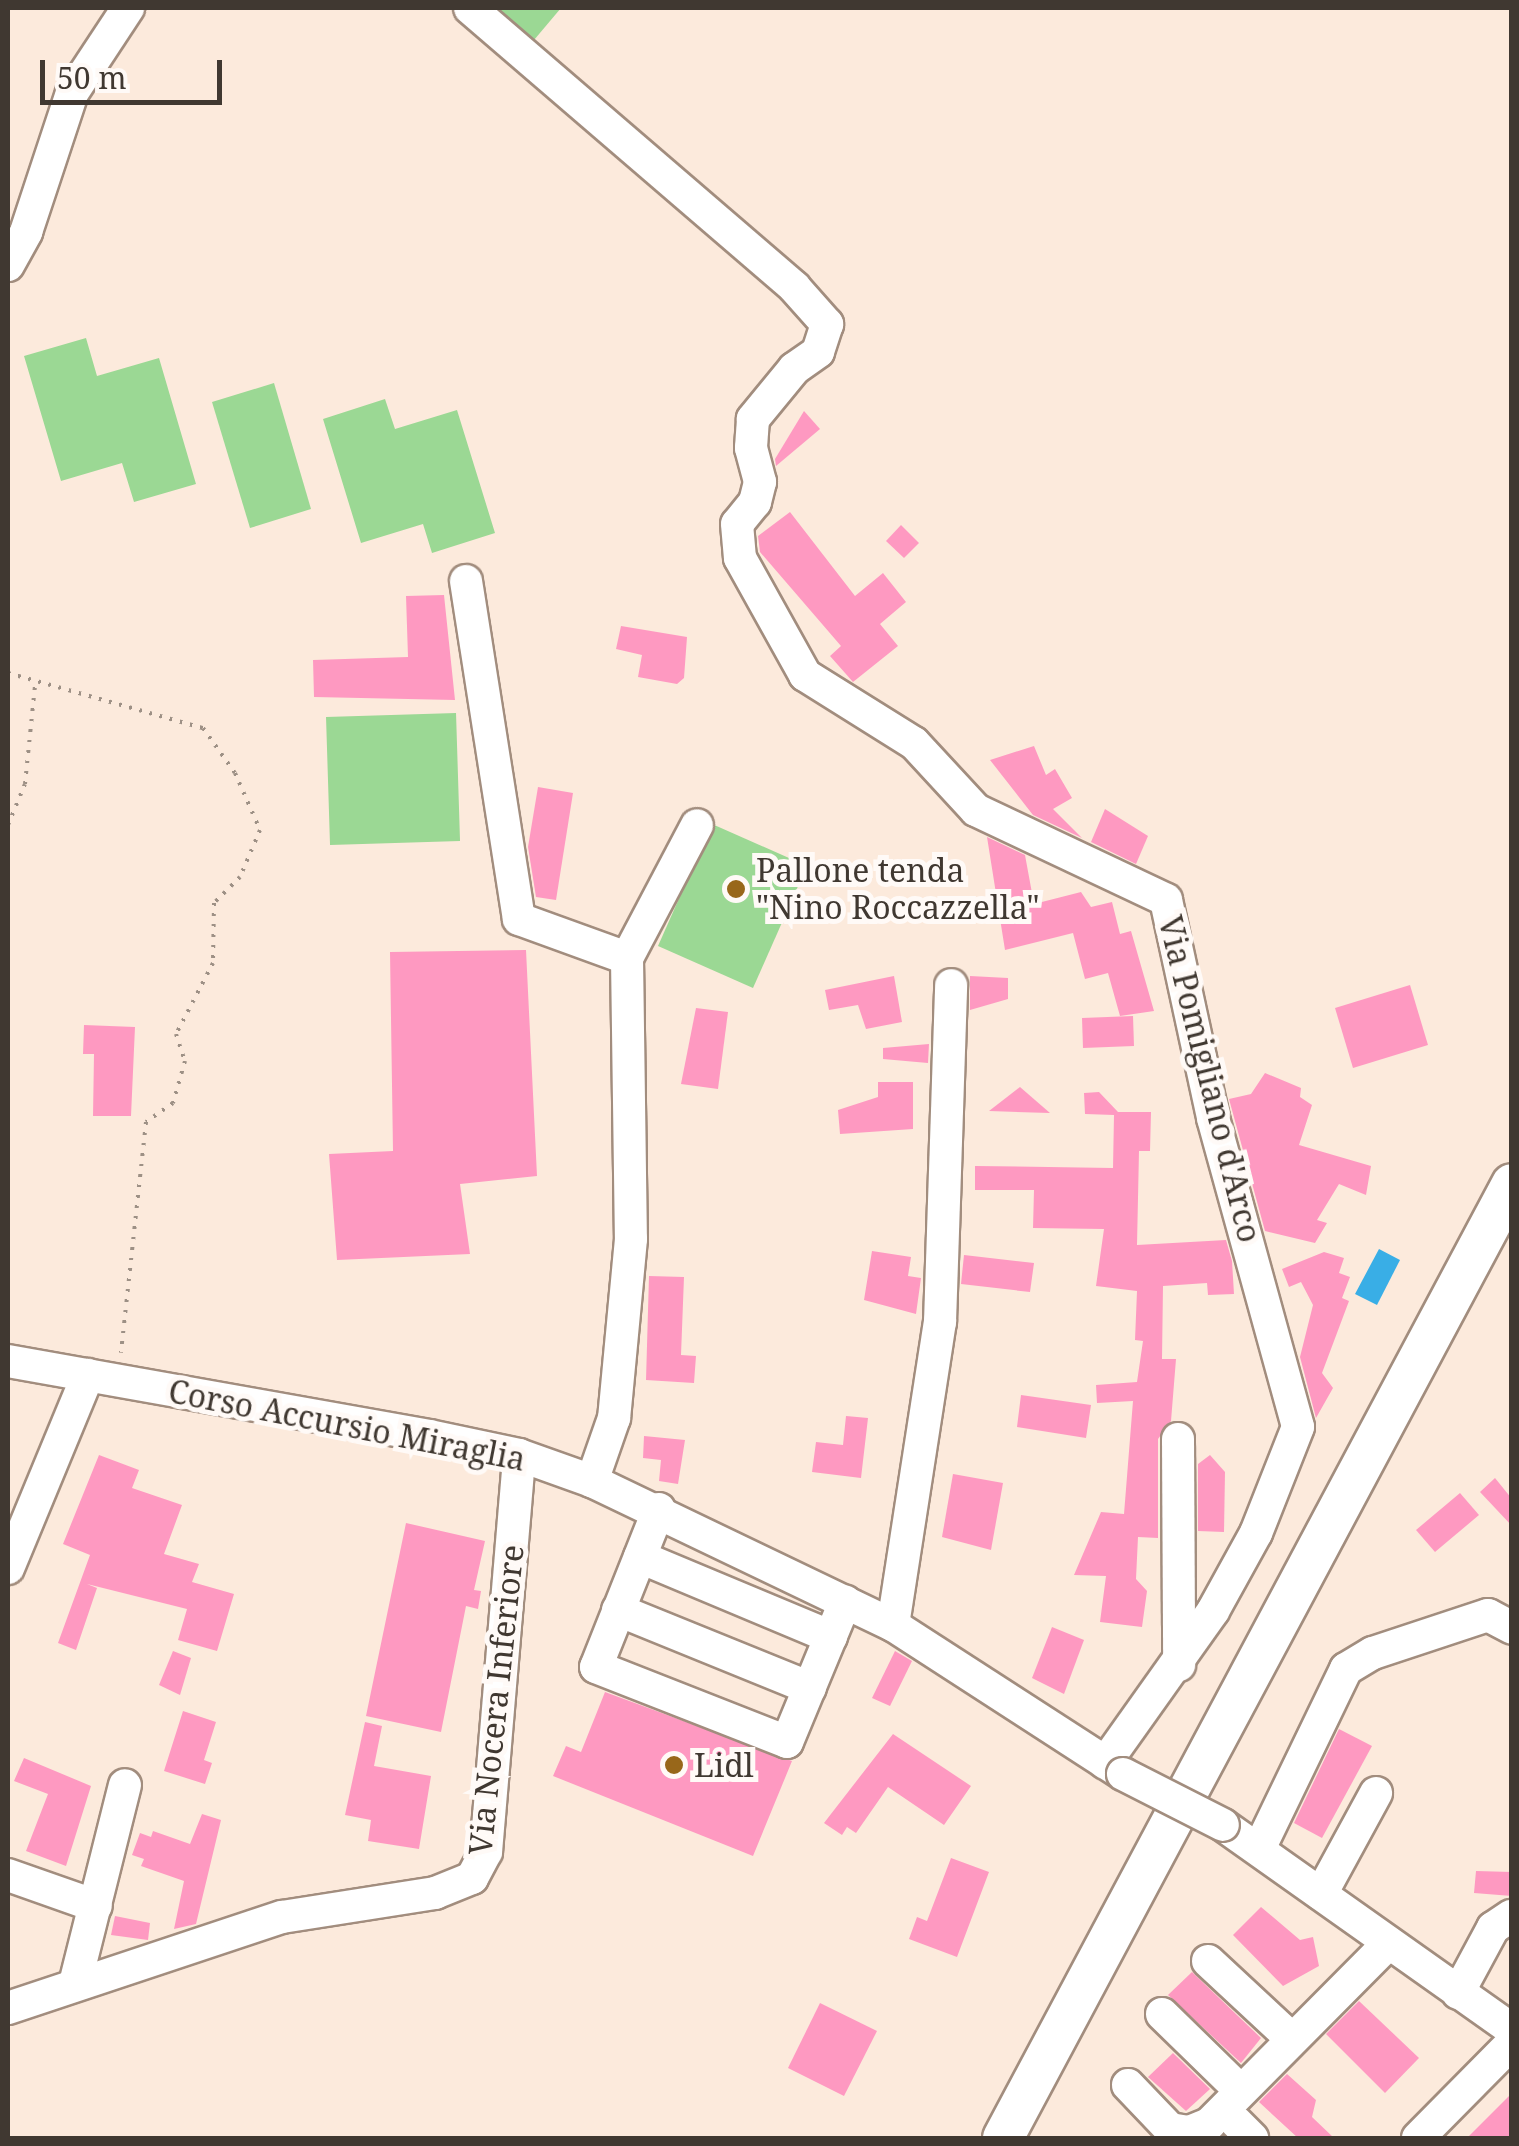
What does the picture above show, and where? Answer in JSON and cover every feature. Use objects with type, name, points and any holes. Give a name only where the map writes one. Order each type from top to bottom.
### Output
[{"type":"main road","points":[[1003,2138],[1507,1192]]},
{"type":"street","points":[[8,264],[26,232],[72,94],[128,8]]},
{"type":"street","name":"Via Pomigliano d'Arco","points":[[470,8],[794,287],[827,324],[818,352],[794,369],[753,420],[750,448],[760,482],[755,502],[737,524],[740,558],[805,675],[914,743],[976,810],[1166,900],[1213,1118],[1298,1427],[1256,1533],[1114,1768]]},
{"type":"street","points":[[466,581],[519,918],[627,958]]},
{"type":"street","points":[[592,1481],[614,1418],[630,1239],[627,958],[696,825]]},
{"type":"street","points":[[893,1625],[940,1322],[951,985]]},
{"type":"street","name":"Corso Accursio Miraglia","points":[[8,1360],[519,1456],[592,1481],[659,1509],[893,1625],[1114,1768],[1259,1848]]},
{"type":"street","points":[[8,1568],[103,1378]]},
{"type":"street","points":[[1178,1439],[1179,1665]]},
{"type":"street","name":"Via Nocera Inferiore","points":[[8,2008],[282,1917],[435,1893],[481,1868],[519,1456]]},
{"type":"street","points":[[659,1509],[596,1667],[787,1742],[845,1602]]},
{"type":"street","points":[[640,1557],[831,1637]]},
{"type":"street","points":[[618,1610],[810,1688]]},
{"type":"street","points":[[1504,1617],[1373,1653],[1346,1668],[1259,1848],[1512,2030]]},
{"type":"street","points":[[74,1984],[125,1784]]},
{"type":"street","points":[[1321,1894],[1376,1793]]},
{"type":"street","points":[[8,1875],[96,1906]]},
{"type":"street","points":[[1458,1993],[1493,1928],[1512,1916]]},
{"type":"street","points":[[1128,2085],[1170,2129],[1190,2132],[1242,2117],[1291,2038],[1389,1943]]},
{"type":"street","points":[[1208,1960],[1291,2038]]},
{"type":"street","points":[[1162,2014],[1242,2117]]},
{"type":"street","points":[[1418,2138],[1512,2043]]},
{"type":"path","points":[[8,673],[36,685],[203,728],[235,773],[260,830],[240,877],[214,903],[213,963],[176,1034],[185,1061],[173,1103],[146,1122],[103,1378]]},
{"type":"path","points":[[8,825],[25,784],[36,685]]},
{"type":"green space","points":[[494,8],[561,8],[534,40]]},
{"type":"green space","points":[[86,338],[97,376],[159,358],[196,484],[134,502],[122,463],[61,481],[24,356]]},
{"type":"green space","points":[[274,383],[311,509],[250,528],[212,402]]},
{"type":"green space","points":[[385,399],[395,429],[457,410],[495,533],[432,553],[423,524],[361,543],[323,419]]},
{"type":"green space","points":[[456,713],[460,841],[330,845],[326,717]]},
{"type":"green space","points":[[712,824],[807,866],[753,988],[658,946]]},
{"type":"water","points":[[1379,1249],[1400,1260],[1377,1305],[1355,1294]]},
{"type":"building","points":[[804,411],[820,429],[776,466],[775,459]]},
{"type":"building","points":[[790,512],[855,596],[883,573],[906,602],[880,624],[898,646],[853,682],[830,656],[841,646],[760,552],[758,536]]},
{"type":"building","points":[[901,525],[919,543],[904,558],[886,541]]},
{"type":"building","points":[[444,595],[455,700],[314,697],[313,660],[408,657],[406,596]]},
{"type":"building","points":[[621,626],[687,637],[684,678],[677,684],[638,677],[642,655],[616,649]]},
{"type":"building","points":[[1034,746],[1046,775],[1055,769],[1072,798],[1053,809],[1082,838],[1033,815],[990,760]]},
{"type":"building","points":[[538,787],[573,793],[556,900],[536,897],[528,847]]},
{"type":"building","points":[[1105,809],[1148,836],[1136,864],[1091,842]]},
{"type":"building","points":[[987,837],[1025,855],[1034,904],[1081,892],[1091,907],[1112,902],[1120,934],[1131,931],[1154,1011],[1120,1016],[1108,973],[1085,979],[1073,933],[1005,950]]},
{"type":"building","points":[[526,950],[537,1176],[460,1184],[470,1254],[337,1260],[329,1154],[393,1151],[390,952]]},
{"type":"building","points":[[894,976],[902,1022],[866,1029],[858,1005],[829,1010],[825,990]]},
{"type":"building","points":[[970,976],[1008,978],[1008,999],[970,1010]]},
{"type":"building","points":[[1410,985],[1428,1045],[1353,1068],[1335,1008]]},
{"type":"building","points":[[696,1008],[728,1012],[718,1089],[681,1084]]},
{"type":"building","points":[[1133,1016],[1134,1046],[1083,1048],[1082,1018]]},
{"type":"building","points":[[84,1025],[135,1027],[131,1116],[93,1116],[94,1054],[83,1054]]},
{"type":"building","points":[[929,1044],[928,1063],[883,1059],[883,1048]]},
{"type":"building","points":[[1265,1073],[1301,1088],[1300,1097],[1312,1105],[1299,1145],[1371,1166],[1366,1195],[1339,1184],[1317,1220],[1327,1223],[1315,1243],[1265,1231],[1229,1099],[1251,1094]]},
{"type":"building","points":[[878,1082],[913,1082],[913,1129],[840,1134],[838,1110],[878,1097]]},
{"type":"building","points":[[1020,1087],[1050,1113],[989,1111]]},
{"type":"building","points":[[1099,1092],[1118,1112],[1151,1112],[1150,1151],[1139,1151],[1137,1245],[1226,1240],[1232,1261],[1234,1294],[1208,1295],[1207,1283],[1163,1286],[1162,1359],[1176,1359],[1171,1421],[1158,1439],[1158,1538],[1138,1537],[1136,1579],[1147,1591],[1142,1627],[1100,1622],[1106,1576],[1074,1575],[1101,1512],[1124,1514],[1133,1401],[1097,1403],[1096,1385],[1137,1382],[1143,1341],[1135,1340],[1137,1291],[1096,1286],[1104,1229],[1033,1228],[1034,1190],[975,1190],[975,1166],[1113,1168],[1114,1115],[1085,1114],[1084,1093]]},
{"type":"building","points":[[872,1251],[911,1257],[908,1276],[921,1278],[916,1314],[864,1300]]},
{"type":"building","points":[[1324,1252],[1344,1258],[1339,1273],[1350,1277],[1342,1298],[1349,1301],[1322,1373],[1333,1388],[1316,1418],[1300,1357],[1313,1305],[1301,1282],[1289,1287],[1282,1269]]},
{"type":"building","points":[[964,1255],[1034,1263],[1030,1292],[961,1284]]},
{"type":"building","points":[[649,1276],[684,1277],[681,1355],[696,1356],[694,1383],[646,1380]]},
{"type":"building","points":[[1021,1395],[1091,1405],[1086,1438],[1017,1427]]},
{"type":"building","points":[[846,1416],[868,1418],[861,1478],[812,1472],[816,1442],[843,1445]]},
{"type":"building","points":[[644,1436],[685,1440],[678,1484],[659,1481],[661,1460],[643,1458]]},
{"type":"building","points":[[99,1455],[139,1470],[132,1488],[182,1505],[164,1554],[199,1564],[192,1582],[234,1594],[217,1651],[178,1640],[187,1609],[87,1584],[97,1588],[76,1650],[58,1643],[90,1555],[63,1544]]},
{"type":"building","points":[[1210,1455],[1225,1472],[1224,1532],[1198,1531],[1198,1464]]},
{"type":"building","points":[[953,1474],[1003,1483],[991,1550],[942,1537]]},
{"type":"building","points":[[1495,1478],[1512,1499],[1512,1526],[1480,1492]]},
{"type":"building","points":[[1460,1493],[1479,1515],[1435,1552],[1416,1530]]},
{"type":"building","points":[[406,1523],[485,1541],[474,1590],[481,1591],[478,1609],[466,1606],[441,1732],[366,1716]]},
{"type":"building","points":[[1052,1627],[1084,1640],[1064,1694],[1032,1678]]},
{"type":"building","points":[[173,1651],[191,1658],[180,1695],[159,1685]]},
{"type":"building","points":[[895,1651],[912,1661],[890,1706],[872,1698]]},
{"type":"building","name":"Lidl","points":[[605,1692],[792,1761],[753,1856],[553,1776],[566,1746],[581,1752]]},
{"type":"building","points":[[183,1711],[216,1722],[204,1760],[212,1763],[205,1784],[164,1771]]},
{"type":"building","points":[[365,1722],[382,1726],[374,1766],[431,1776],[419,1849],[368,1841],[371,1820],[345,1815]]},
{"type":"building","points":[[1339,1729],[1372,1746],[1322,1838],[1294,1823]]},
{"type":"building","points":[[893,1734],[971,1786],[944,1825],[888,1787],[856,1833],[847,1827],[842,1835],[824,1823]]},
{"type":"building","points":[[24,1758],[91,1786],[66,1866],[26,1851],[48,1794],[14,1781]]},
{"type":"building","points":[[202,1814],[221,1820],[196,1924],[174,1929],[184,1881],[141,1866],[144,1859],[132,1855],[140,1833],[151,1837],[153,1831],[190,1844]]},
{"type":"building","points":[[951,1858],[989,1872],[957,1957],[909,1939],[917,1917],[927,1921]]},
{"type":"building","points":[[1476,1871],[1512,1872],[1512,1896],[1474,1893]]},
{"type":"building","points":[[1261,1907],[1300,1940],[1313,1937],[1319,1966],[1283,1986],[1233,1935]]},
{"type":"building","points":[[115,1916],[150,1923],[148,1940],[111,1935]]},
{"type":"building","points":[[1192,1972],[1261,2038],[1241,2063],[1168,1995]]},
{"type":"building","points":[[1359,2001],[1419,2058],[1385,2093],[1326,2034]]},
{"type":"building","points":[[820,2003],[877,2031],[844,2096],[788,2068]]},
{"type":"building","points":[[1173,2053],[1210,2089],[1186,2111],[1148,2077]]},
{"type":"building","points":[[1287,2074],[1316,2100],[1312,2117],[1334,2138],[1298,2138],[1259,2102]]},
{"type":"building","points":[[1512,2093],[1512,2138],[1467,2138]]},
{"type":"place","name":"Pallone tenda \"Nino Roccazzella\"","points":[[736,889]]},
{"type":"place","name":"Lidl","points":[[674,1765]]}]
